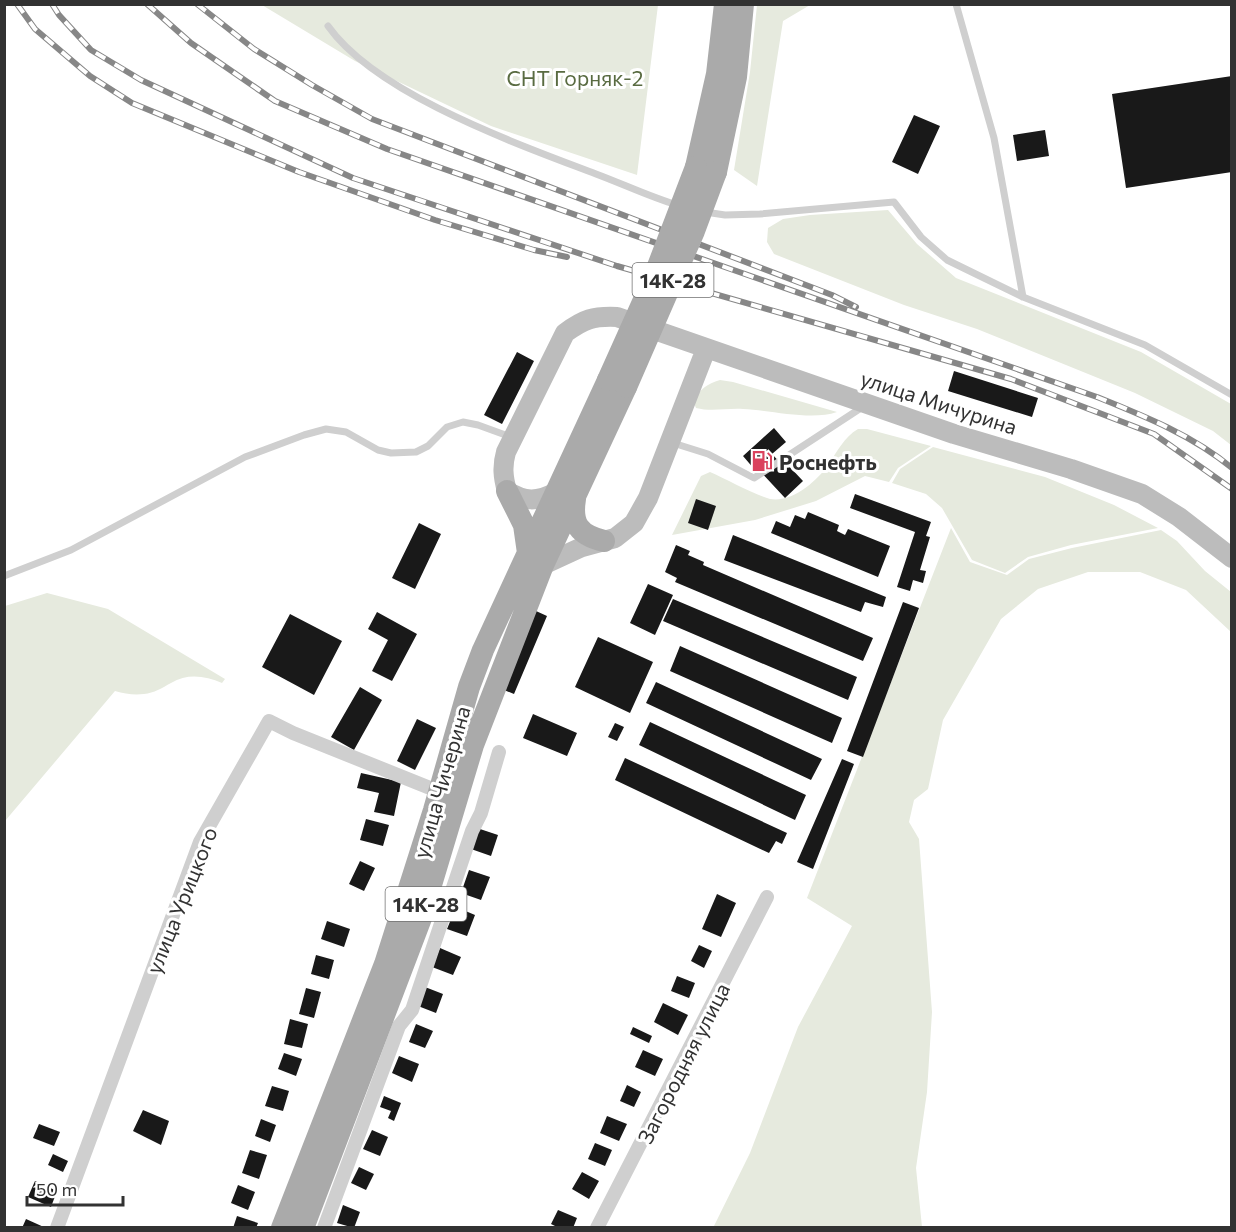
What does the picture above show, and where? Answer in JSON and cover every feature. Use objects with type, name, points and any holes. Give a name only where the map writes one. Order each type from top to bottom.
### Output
[{"type":"main road","name":"14К-28","points":[[706,169],[724,4]]},
{"type":"main road","name":"14К-28","points":[[706,169],[736,77],[743,4]]},
{"type":"main road","name":"улица Чичерина","points":[[282,1227],[385,964],[440,792],[469,687],[483,650],[536,559],[617,383],[694,231],[706,169]]},
{"type":"main road","name":"улица Мичурина","points":[[513,438],[565,333],[581,322],[599,316],[617,317],[954,434],[1071,469],[1142,494],[1179,517],[1232,558]]},
{"type":"main road","points":[[513,438],[502,465],[503,478],[536,559],[615,538],[634,523],[648,498],[706,349]]},
{"type":"main road","points":[[507,491],[529,501],[566,495],[579,529],[590,538],[604,541]]},
{"type":"main road","name":"улица Чичерина","points":[[303,1227],[422,918],[473,746],[536,559]]},
{"type":"street","name":"улица Урицкого","points":[[57,1227],[200,842],[269,721],[293,733],[440,792]]},
{"type":"street","points":[[324,1227],[399,1026],[412,1010],[472,831],[481,813],[499,752]]},
{"type":"street","name":"Загородняя улица","points":[[597,1227],[767,897]]},
{"type":"lane","points":[[956,4],[994,138],[1023,297]]},
{"type":"lane","points":[[328,26],[340,42],[370,66],[403,89],[455,116],[514,142],[688,208]]},
{"type":"lane","points":[[697,211],[725,215],[760,214],[894,202],[921,237],[947,260],[1023,297],[1145,345],[1232,395]]},
{"type":"lane","points":[[670,442],[708,454],[754,478],[867,404]]},
{"type":"lane","points":[[4,576],[71,550],[245,457],[326,429],[346,432],[378,450],[391,453],[416,452],[428,446],[447,427],[463,422],[478,424],[513,438]]},
{"type":"green space","name":"СНТ Горняк-2","points":[[262,5],[658,5],[637,175],[491,126],[355,61]]},
{"type":"green space","points":[[757,5],[810,5],[783,21],[757,186],[734,170],[750,72]]},
{"type":"green space","points":[[888,210],[917,244],[956,278],[1141,352],[1231,404],[1231,445],[1213,431],[1135,393],[977,329],[904,305],[774,254],[767,242],[768,228],[783,219]]},
{"type":"green space","points":[[720,380],[837,412],[803,415],[743,409],[696,408],[693,401],[698,393],[708,385]]},
{"type":"green space","points":[[858,429],[867,429],[931,446],[898,468],[889,482],[865,476],[816,501],[755,520],[672,535],[701,476],[710,472],[764,497],[787,498],[803,490],[817,478],[845,440]]},
{"type":"green space","points":[[933,447],[1045,477],[1114,505],[1158,528],[1071,545],[1028,557],[1005,573],[972,560],[942,508],[926,494],[892,483],[900,469]]},
{"type":"green space","points":[[951,528],[970,562],[1007,575],[1029,559],[1161,530],[1177,541],[1205,571],[1231,592],[1231,632],[1186,590],[1140,572],[1088,572],[1038,589],[1001,619],[943,720],[928,789],[914,800],[909,822],[919,839],[932,1012],[927,1092],[916,1168],[922,1227],[713,1228],[750,1153],[798,1027],[852,926],[807,898]]},
{"type":"green space","points":[[47,593],[108,609],[225,679],[222,683],[203,677],[184,678],[144,694],[115,691],[5,821],[5,606]]},
{"type":"building","points":[[1232,76],[1232,172],[1126,188],[1112,94]]},
{"type":"building","points":[[914,115],[940,126],[918,174],[892,162]]},
{"type":"building","points":[[1045,130],[1049,156],[1017,161],[1013,135]]},
{"type":"building","points":[[517,352],[534,361],[502,424],[484,415]]},
{"type":"building","points":[[954,371],[1038,398],[1032,417],[948,391]]},
{"type":"building","name":"Роснефть","points":[[774,428],[786,442],[772,454],[785,468],[788,465],[803,481],[785,498],[743,456]]},
{"type":"building","points":[[855,494],[931,522],[926,536],[930,537],[920,570],[926,571],[923,583],[913,580],[910,591],[897,587],[915,532],[850,508]]},
{"type":"building","points":[[696,499],[716,506],[708,530],[688,523]]},
{"type":"building","points":[[808,512],[839,525],[837,531],[845,535],[848,529],[890,546],[878,577],[771,533],[776,521],[790,527],[795,515],[805,519]]},
{"type":"building","points":[[419,523],[441,534],[415,589],[392,578]]},
{"type":"building","points":[[733,535],[886,597],[883,607],[865,602],[861,612],[724,560]]},
{"type":"building","points":[[676,545],[690,551],[688,555],[704,562],[703,565],[873,638],[863,661],[675,582],[677,578],[665,572]]},
{"type":"building","points":[[648,584],[673,595],[655,635],[630,623]]},
{"type":"building","points":[[673,599],[857,677],[848,700],[663,621]]},
{"type":"building","points":[[903,602],[919,608],[863,757],[847,751]]},
{"type":"building","points":[[536,611],[547,616],[514,694],[504,690]]},
{"type":"building","points":[[377,612],[417,634],[392,681],[372,671],[388,640],[368,629]]},
{"type":"building","points":[[290,614],[342,641],[314,695],[262,667]]},
{"type":"building","points":[[598,637],[653,662],[630,713],[575,687]]},
{"type":"building","points":[[680,646],[842,718],[832,743],[670,671]]},
{"type":"building","points":[[656,682],[822,759],[811,780],[646,703]]},
{"type":"building","points":[[360,687],[382,700],[354,750],[331,737]]},
{"type":"building","points":[[533,714],[577,733],[567,756],[523,738]]},
{"type":"building","points":[[417,719],[436,728],[415,770],[397,761]]},
{"type":"building","points":[[650,722],[806,795],[795,820],[639,745]]},
{"type":"building","points":[[615,723],[624,727],[617,741],[608,737]]},
{"type":"building","points":[[625,758],[787,833],[782,844],[776,841],[769,853],[615,780]]},
{"type":"building","points":[[842,759],[854,764],[813,869],[797,862]]},
{"type":"building","points":[[361,773],[401,782],[394,816],[374,812],[379,793],[357,788]]},
{"type":"building","points":[[366,819],[389,825],[383,846],[360,840]]},
{"type":"building","points":[[477,828],[498,835],[491,856],[471,849]]},
{"type":"building","points":[[360,861],[375,868],[364,891],[349,884]]},
{"type":"building","points":[[469,870],[490,877],[481,900],[461,893]]},
{"type":"building","points":[[717,894],[736,903],[721,937],[702,929]]},
{"type":"building","points":[[456,907],[475,915],[467,936],[447,929]]},
{"type":"building","points":[[327,921],[350,929],[344,947],[321,939]]},
{"type":"building","points":[[699,945],[712,951],[704,968],[691,961]]},
{"type":"building","points":[[440,948],[461,957],[453,975],[432,967]]},
{"type":"building","points":[[316,955],[334,960],[329,979],[311,974]]},
{"type":"building","points":[[677,976],[695,983],[689,998],[671,991]]},
{"type":"building","points":[[425,987],[443,994],[436,1013],[418,1006]]},
{"type":"building","points":[[306,988],[321,992],[314,1018],[299,1014]]},
{"type":"building","points":[[663,1003],[688,1015],[678,1035],[654,1022]]},
{"type":"building","points":[[290,1019],[308,1024],[302,1048],[284,1044]]},
{"type":"building","points":[[416,1024],[433,1031],[425,1048],[409,1042]]},
{"type":"building","points":[[633,1027],[652,1036],[649,1043],[630,1034]]},
{"type":"building","points":[[643,1050],[663,1059],[655,1076],[635,1067]]},
{"type":"building","points":[[284,1053],[302,1059],[296,1076],[278,1069]]},
{"type":"building","points":[[399,1056],[419,1064],[412,1082],[392,1073]]},
{"type":"building","points":[[627,1085],[641,1092],[634,1107],[620,1101]]},
{"type":"building","points":[[272,1086],[289,1091],[283,1111],[265,1106]]},
{"type":"building","points":[[384,1096],[401,1103],[394,1121],[388,1118],[391,1111],[380,1107]]},
{"type":"building","points":[[143,1110],[169,1121],[161,1145],[133,1131]]},
{"type":"building","points":[[607,1116],[627,1124],[619,1141],[600,1133]]},
{"type":"building","points":[[261,1119],[276,1125],[270,1142],[255,1136]]},
{"type":"building","points":[[39,1124],[60,1132],[54,1146],[33,1138]]},
{"type":"building","points":[[372,1130],[388,1137],[380,1156],[363,1149]]},
{"type":"building","points":[[595,1143],[612,1150],[605,1166],[588,1159]]},
{"type":"building","points":[[250,1150],[267,1155],[259,1179],[242,1173]]},
{"type":"building","points":[[53,1154],[68,1161],[63,1172],[48,1165]]},
{"type":"building","points":[[359,1167],[374,1174],[366,1190],[351,1183]]},
{"type":"building","points":[[582,1172],[599,1181],[589,1199],[572,1189]]},
{"type":"building","points":[[35,1181],[57,1191],[51,1207],[28,1197]]},
{"type":"building","points":[[238,1185],[255,1192],[248,1210],[231,1203]]},
{"type":"building","points":[[343,1205],[360,1212],[354,1228],[337,1223]]},
{"type":"building","points":[[558,1210],[577,1218],[573,1228],[559,1228],[551,1224]]},
{"type":"building","points":[[237,1216],[258,1223],[256,1228],[233,1228]]},
{"type":"building","points":[[26,1219],[46,1228],[22,1228]]},
{"type":"railway","points":[[17,4],[35,29],[90,76],[132,103],[299,172],[435,220],[534,250],[567,257]]},
{"type":"railway","points":[[52,4],[91,50],[141,80],[353,178],[617,266],[1011,379],[1154,434],[1232,489]]},
{"type":"railway","points":[[147,4],[191,43],[275,101],[387,149],[1097,397],[1184,436],[1232,468]]},
{"type":"railway","points":[[197,4],[254,49],[372,119],[832,295],[856,307]]},
{"type":"place","name":"Роснефть","points":[[762,461]]}]
